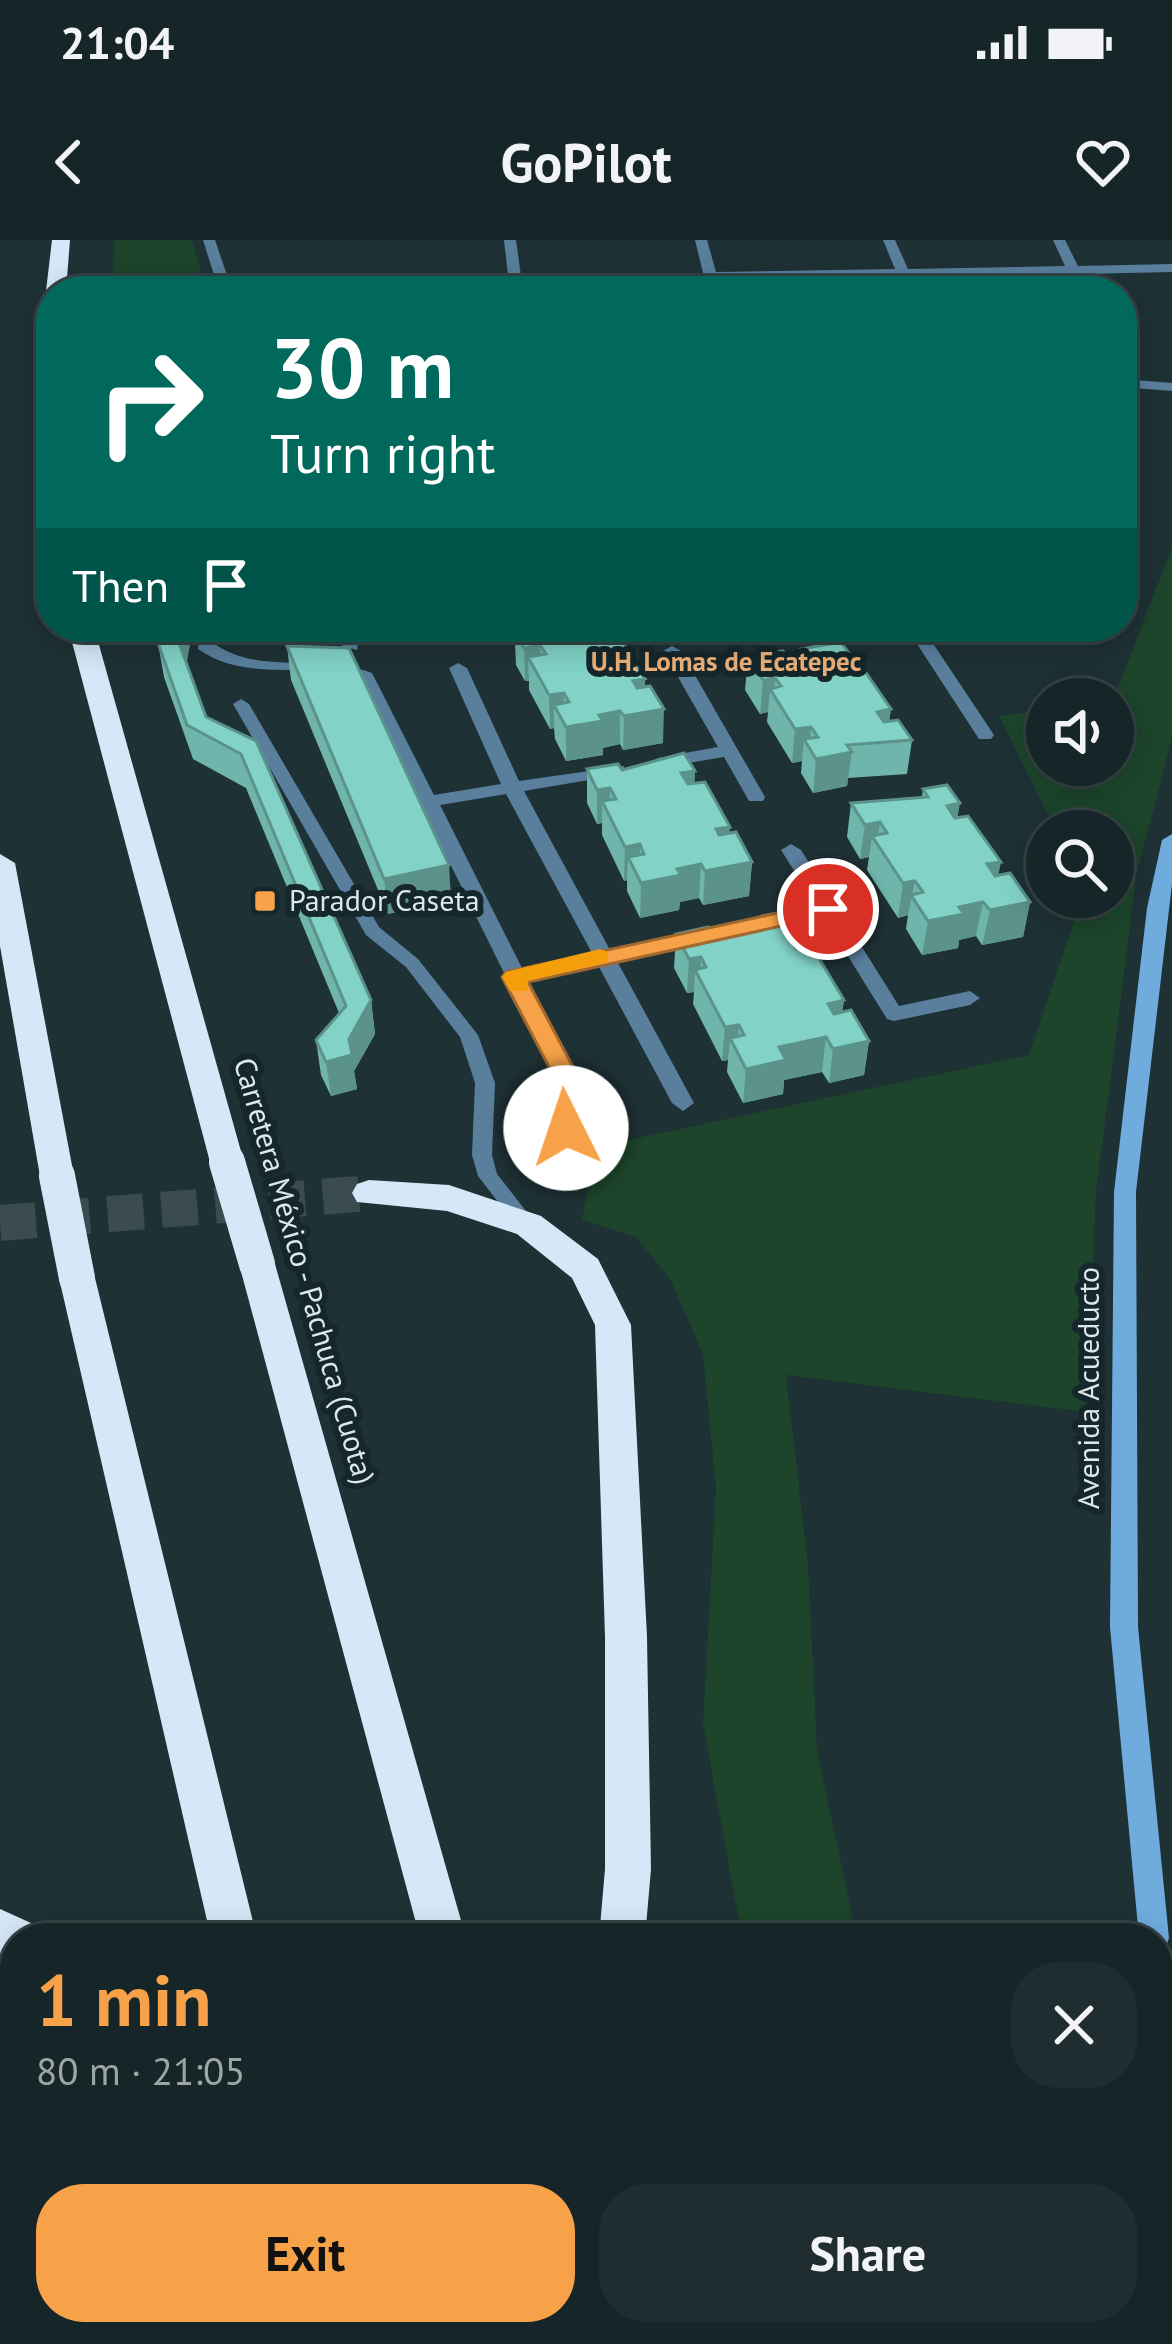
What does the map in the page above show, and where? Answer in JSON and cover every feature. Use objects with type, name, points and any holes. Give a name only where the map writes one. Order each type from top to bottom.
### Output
[{"type":"highway","points":[[57,276],[61,240]]},
{"type":"highway","name":"Carretera México - Pachuca (Cuota)","points":[[85,642],[439,1923]]},
{"type":"highway","points":[[0,863],[77,1278],[230,1923]]},
{"type":"highway","points":[[369,1193],[449,1198],[529,1225],[585,1269],[614,1325],[619,1365],[628,1869],[623,1923]]},
{"type":"street","points":[[209,240],[221,276]]},
{"type":"street","points":[[510,240],[515,276]]},
{"type":"street","points":[[701,240],[710,275]]},
{"type":"street","points":[[889,240],[903,272]]},
{"type":"street","points":[[1059,240],[1077,276]]},
{"type":"street","points":[[661,276],[1172,268]]},
{"type":"street","points":[[1137,384],[1172,387]]},
{"type":"street","points":[[205,642],[218,658],[238,664],[337,669],[366,677],[569,1082],[566,1128]]},
{"type":"street","points":[[924,642],[986,735]]},
{"type":"street","points":[[672,651],[756,797]]},
{"type":"street","points":[[458,668],[513,789],[683,1102]]},
{"type":"street","points":[[425,802],[729,751]]},
{"type":"street","name":"Avenida Acueducto","points":[[1153,1923],[1124,1627],[1125,1192],[1157,908],[1172,840]]},
{"type":"street","points":[[791,850],[894,1014],[970,998]]},
{"type":"street","points":[[514,977],[828,909]]},
{"type":"lane","points":[[242,704],[371,931],[412,963],[470,1035],[484,1083],[482,1155],[488,1176],[496,1194],[529,1225]]},
{"type":"green space","points":[[114,240],[192,240],[202,276],[113,276]]},
{"type":"green space","points":[[1172,547],[1172,738],[1134,896],[1134,810],[1046,810],[1034,786],[1134,786],[1134,678],[1121,678]]},
{"type":"green space","points":[[1026,712],[1026,770],[999,716]]},
{"type":"green space","points":[[1075,918],[1131,918],[1096,1191],[1086,1412],[786,1375],[808,1565],[817,1751],[854,1923],[739,1923],[703,1724],[716,1489],[703,1354],[670,1279],[636,1237],[582,1220],[595,1147],[1029,1055]]},
{"type":"building","points":[[179,642],[206,717],[256,741],[371,1000],[349,1039],[352,1055],[326,1062],[316,1040],[346,1006],[241,754],[187,725],[158,643]]},
{"type":"building","points":[[521,642],[623,642],[645,679],[633,681],[637,688],[650,686],[664,709],[624,716],[620,711],[599,715],[603,721],[566,727],[554,705],[569,702],[564,693],[549,695],[528,657],[546,654],[540,645],[524,648]]},
{"type":"building","points":[[841,642],[856,663],[842,666],[847,674],[864,670],[891,709],[877,712],[884,722],[898,720],[912,740],[847,745],[852,752],[816,759],[804,739],[818,737],[811,727],[795,729],[770,689],[781,686],[775,678],[763,680],[748,657],[783,651],[787,657],[805,654],[801,649]]},
{"type":"building","points":[[287,646],[349,648],[449,865],[384,879]]},
{"type":"building","points":[[684,753],[695,771],[681,773],[688,784],[705,782],[730,827],[716,829],[719,835],[736,832],[752,862],[705,871],[701,864],[677,869],[681,875],[641,883],[628,857],[644,854],[640,844],[625,847],[602,801],[616,799],[610,788],[597,790],[587,769],[618,764],[622,770]]},
{"type":"building","points":[[947,785],[960,803],[947,806],[955,818],[968,816],[1001,862],[987,864],[995,876],[1010,873],[1026,903],[990,910],[983,902],[959,907],[964,914],[928,921],[911,895],[923,892],[915,881],[903,883],[872,836],[887,833],[880,822],[865,825],[851,803],[928,797],[923,789]]},
{"type":"building","points":[[792,910],[806,934],[789,937],[796,948],[811,945],[844,1000],[828,1004],[834,1014],[851,1010],[869,1041],[833,1049],[826,1037],[779,1047],[786,1060],[746,1069],[730,1038],[744,1035],[739,1025],[725,1027],[695,970],[706,967],[701,957],[689,959],[676,934],[708,927],[711,935],[767,925],[762,916]]},
{"type":"tunnel","points":[[0,1223],[369,1193]]},
{"type":"slow traffic","points":[[518,985],[514,977],[600,957]]},
{"type":"place","name":"Parador Caseta","points":[[265,901]]},
{"type":"district","name":"U.H. Lomas de Ecatepec","points":[[726,662]]},
{"type":"route","points":[[566,1128],[569,1082],[514,977],[828,909]]}]
